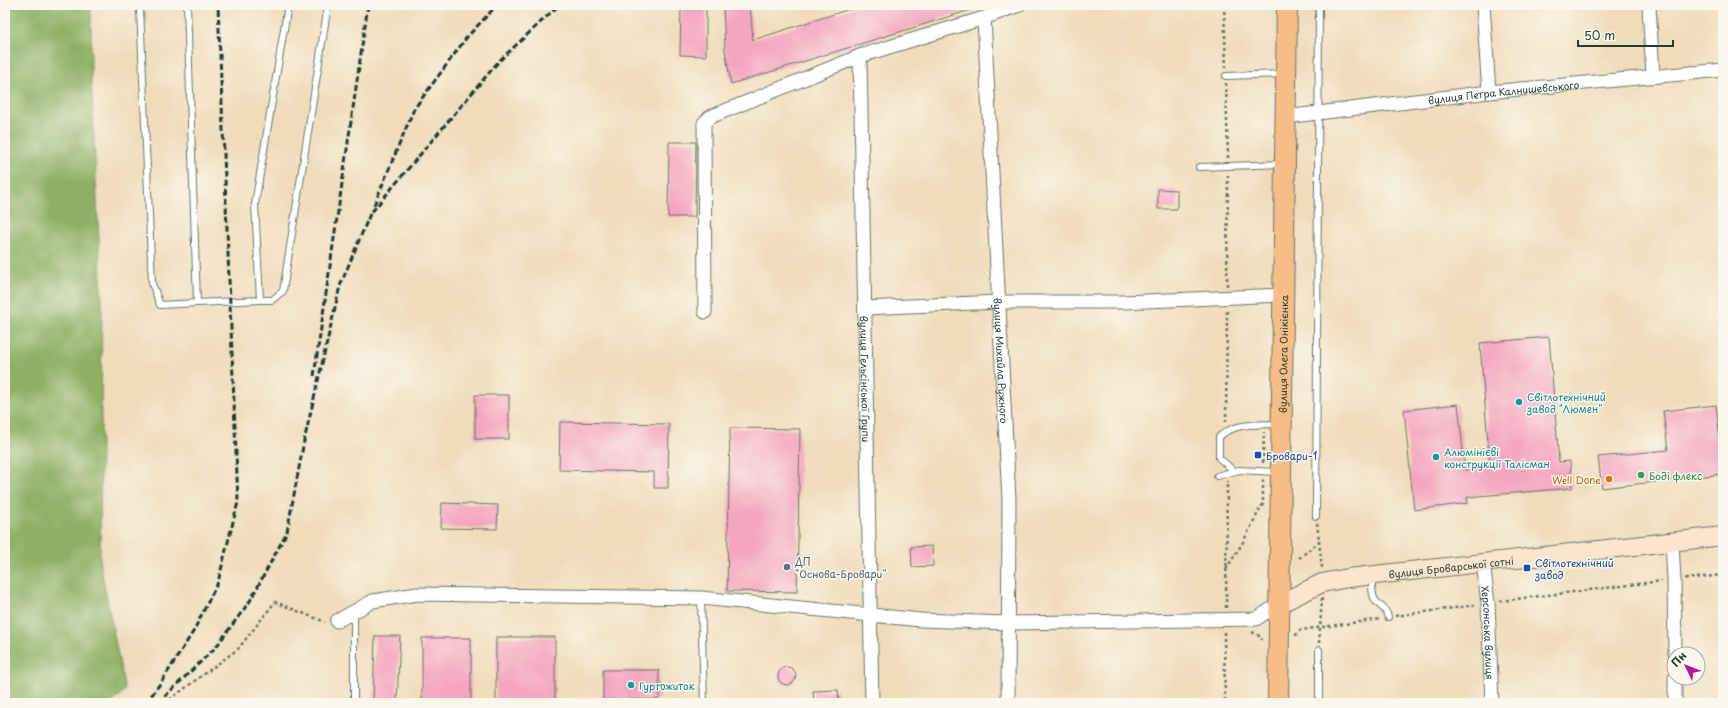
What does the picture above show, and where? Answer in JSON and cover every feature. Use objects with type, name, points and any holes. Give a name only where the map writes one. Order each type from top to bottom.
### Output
[{"type":"main road","name":"вулиця Олега Онікієнка","points":[[1278,703],[1282,295],[1287,5]]},
{"type":"street","points":[[704,312],[704,124],[710,117],[860,56],[984,18],[1019,5]]},
{"type":"street","points":[[1483,5],[1489,92]]},
{"type":"street","points":[[1649,5],[1653,76]]},
{"type":"street","name":"вулиця Михайла Ружного","points":[[984,18],[1009,500],[1008,703]]},
{"type":"street","name":"вулиця Гельсінської Групи","points":[[860,56],[869,615],[872,703]]},
{"type":"street","name":"вулиця Петра Калнишевського","points":[[1285,117],[1489,92],[1723,70]]},
{"type":"street","points":[[865,308],[998,302],[1124,302],[1282,295]]},
{"type":"street","name":"вулиця Броварської сотні","points":[[1279,604],[1322,583],[1372,575],[1723,536]]},
{"type":"street","points":[[1672,542],[1675,646]]},
{"type":"street","name":"Херсонська вулиця","points":[[1483,562],[1488,603],[1492,703]]},
{"type":"street","points":[[337,621],[373,601],[418,594],[701,598],[921,620],[1008,624],[1256,619],[1279,604]]},
{"type":"street","points":[[1675,686],[1675,703]]},
{"type":"lane","points":[[136,5],[140,10],[152,283],[160,305],[272,300],[283,291],[328,5]]},
{"type":"lane","points":[[187,5],[197,303]]},
{"type":"lane","points":[[260,300],[255,204],[288,5]]},
{"type":"lane","points":[[1316,516],[1319,5]]},
{"type":"lane","points":[[1226,76],[1286,74]]},
{"type":"lane","points":[[1199,166],[1284,164]]},
{"type":"lane","points":[[1234,471],[1219,458],[1219,437],[1226,430],[1244,425],[1281,424]]},
{"type":"lane","points":[[1217,476],[1234,471],[1280,472]]},
{"type":"lane","points":[[1372,575],[1372,592],[1374,600],[1387,611],[1388,617]]},
{"type":"lane","points":[[701,598],[704,703]]},
{"type":"lane","points":[[354,611],[354,703]]},
{"type":"lane","points":[[1319,650],[1319,703]]},
{"type":"path","points":[[1224,5],[1228,166],[1226,430]]},
{"type":"path","points":[[1227,473],[1226,610],[1232,610]]},
{"type":"path","points":[[1226,569],[1242,544],[1263,504]]},
{"type":"path","points":[[1316,516],[1322,571]]},
{"type":"path","points":[[1299,558],[1319,542]]},
{"type":"path","points":[[1295,638],[1297,632],[1301,630],[1388,617],[1488,603],[1723,575]]},
{"type":"path","points":[[1319,650],[1322,598]]},
{"type":"path","points":[[165,703],[238,649],[275,602],[330,624],[337,621]]},
{"type":"path","points":[[1224,630],[1225,703]]},
{"type":"path","points":[[1250,631],[1260,637],[1265,644]]},
{"type":"green space","points":[[5,5],[91,5],[91,77],[102,301],[100,564],[125,690],[112,703],[5,703]]},
{"type":"building","points":[[681,5],[706,5],[706,56],[680,55]]},
{"type":"building","points":[[723,5],[750,5],[753,40],[862,5],[979,5],[980,7],[731,84],[725,50]]},
{"type":"building","points":[[669,142],[696,142],[695,217],[668,217]]},
{"type":"building","points":[[1158,189],[1177,190],[1177,209],[1158,209]]},
{"type":"building","name":"Світлотехнічний завод \"Люмен\"","points":[[1549,337],[1559,462],[1570,461],[1572,488],[1467,497],[1468,503],[1414,510],[1404,410],[1458,404],[1465,470],[1490,468],[1480,343]]},
{"type":"building","points":[[475,395],[509,395],[509,439],[475,439]]},
{"type":"building","points":[[1716,405],[1720,441],[1723,440],[1723,474],[1602,488],[1598,457],[1668,450],[1663,411]]},
{"type":"building","points":[[560,422],[669,424],[668,488],[654,488],[654,472],[559,470]]},
{"type":"building","points":[[730,428],[800,429],[797,592],[727,591]]},
{"type":"building","points":[[442,503],[498,505],[497,529],[441,528]]},
{"type":"building","points":[[932,546],[933,566],[912,567],[911,547]]},
{"type":"building","points":[[375,636],[400,636],[397,703],[373,703]]},
{"type":"building","points":[[496,637],[555,637],[555,703],[496,703]]},
{"type":"building","points":[[422,638],[471,638],[471,703],[422,703]]},
{"type":"building","points":[[787,667],[793,670],[796,676],[793,682],[787,685],[781,682],[778,676],[781,670]]},
{"type":"building","name":"Гуртожиток","points":[[603,670],[659,670],[659,699],[603,700]]},
{"type":"building","points":[[838,690],[839,703],[814,703],[813,691]]},
{"type":"railway","points":[[146,703],[193,632],[218,582],[238,502],[218,5]]},
{"type":"railway","points":[[314,376],[368,5]]},
{"type":"railway","points":[[374,205],[414,109],[467,37],[497,5]]},
{"type":"railway","points":[[158,703],[216,647],[250,601],[287,532],[304,441],[340,286],[370,214],[499,61],[559,5]]},
{"type":"place","name":"Світлотехнічний завод \"Люмен\"","points":[[1519,402]]},
{"type":"place","name":"Бровари-1","points":[[1258,455]]},
{"type":"place","name":"Алюмінієві конструкції Талісман","points":[[1436,457]]},
{"type":"place","name":"Боді флекс","points":[[1641,475]]},
{"type":"place","name":"Well Done","points":[[1609,479]]},
{"type":"place","name":"ДП \"Основа-Бровари\"","points":[[787,567]]},
{"type":"place","name":"Світлотехнічний завод","points":[[1527,568]]},
{"type":"place","name":"Гуртожиток","points":[[631,685]]}]
